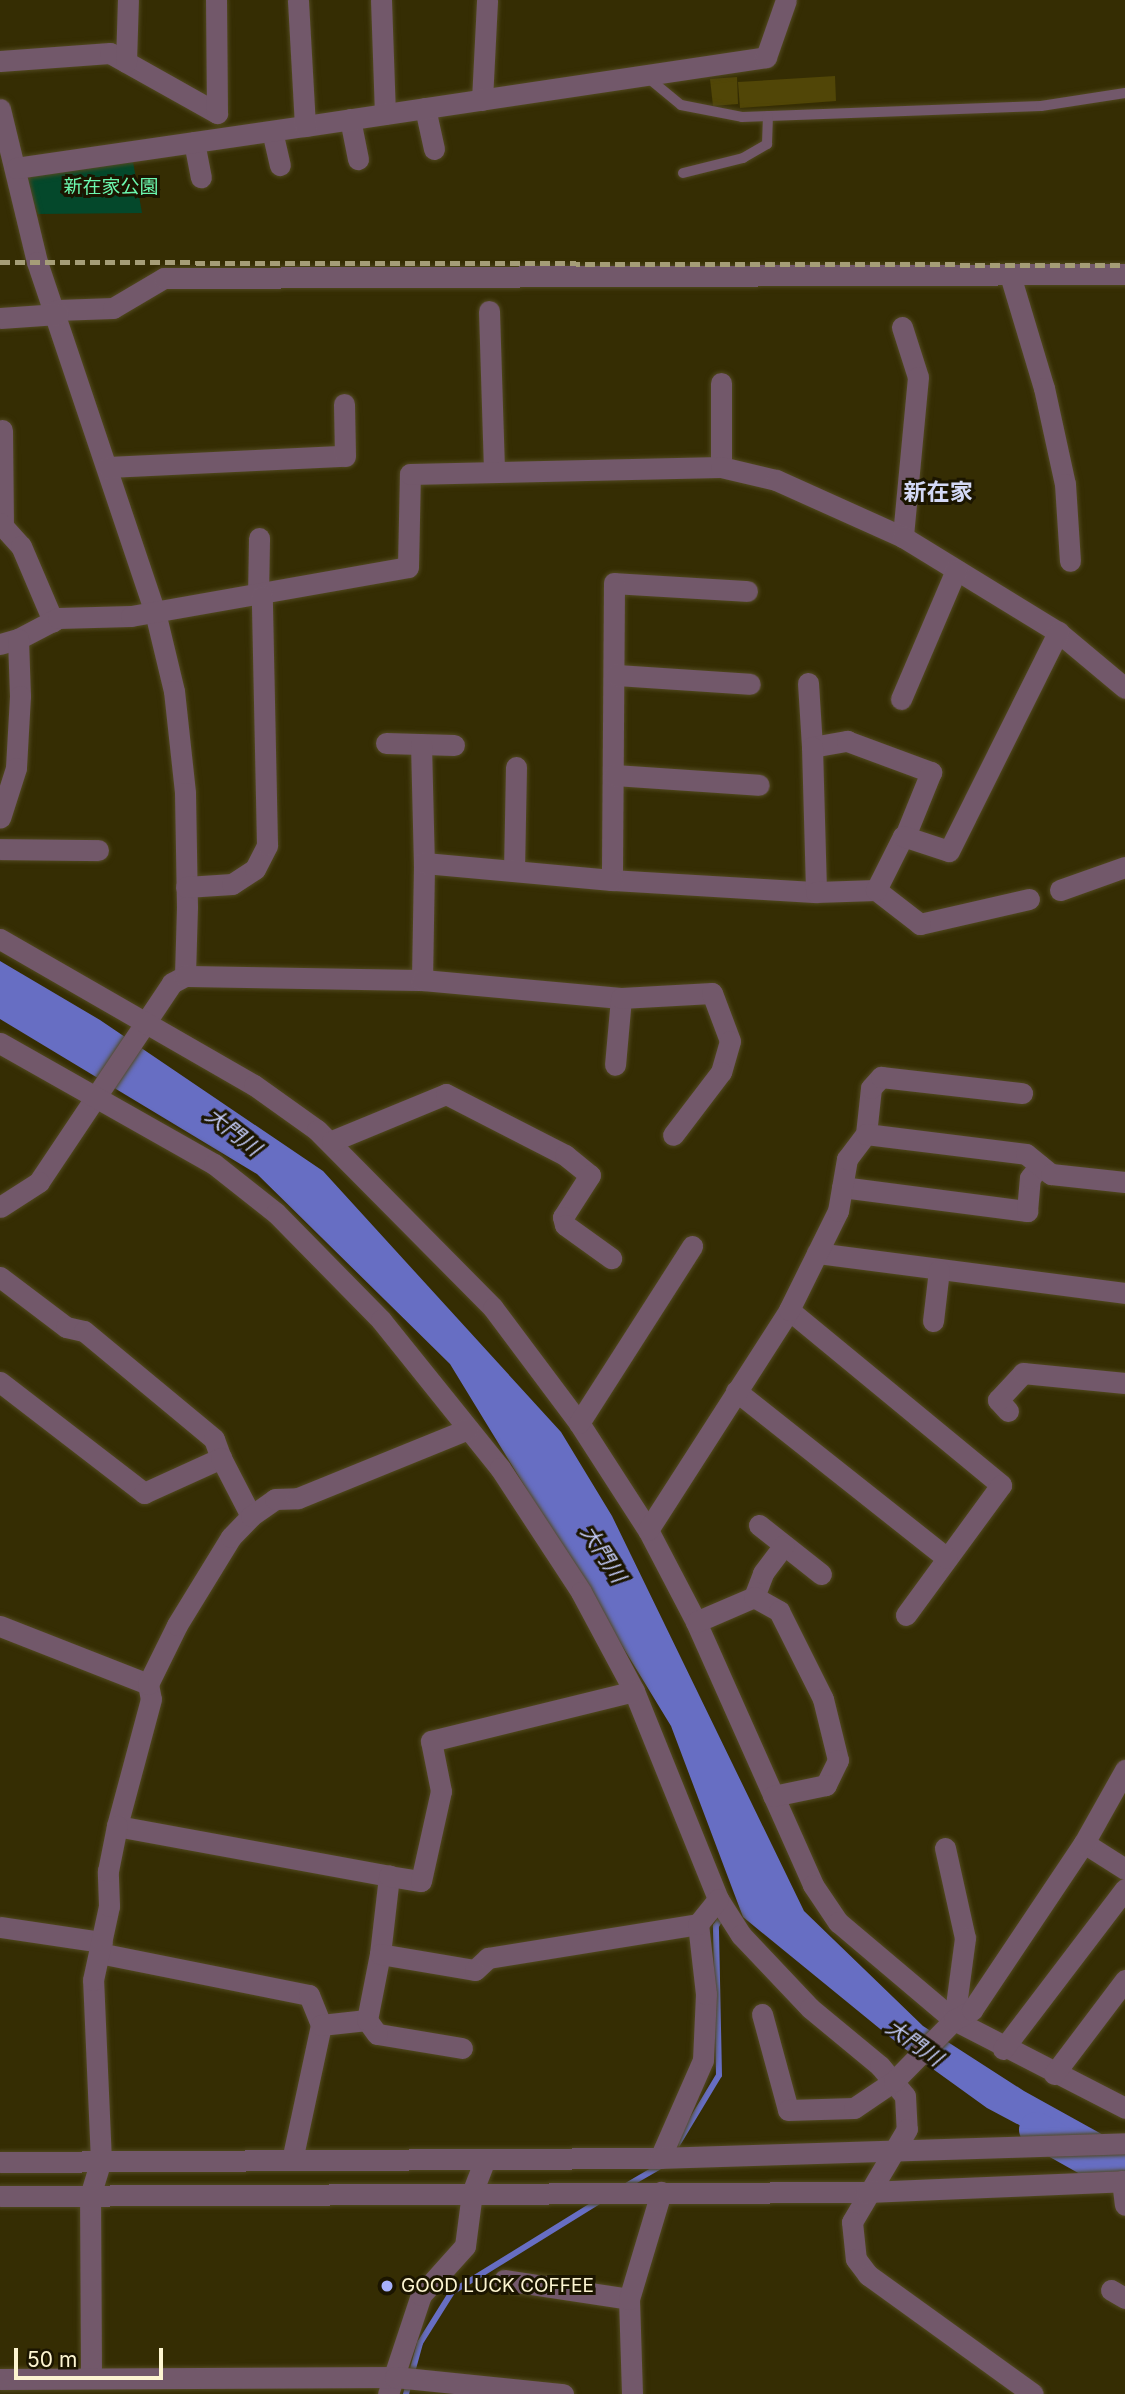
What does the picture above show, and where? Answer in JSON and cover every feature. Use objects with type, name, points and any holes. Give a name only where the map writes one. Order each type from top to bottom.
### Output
[{"type":"street","points":[[125,62],[128,0]]},
{"type":"street","points":[[0,61],[110,53],[217,113],[216,0]]},
{"type":"street","points":[[298,0],[305,126]]},
{"type":"street","points":[[381,0],[385,114]]},
{"type":"street","points":[[482,100],[487,0]]},
{"type":"street","points":[[16,169],[647,77],[766,57],[786,0]]},
{"type":"street","points":[[425,108],[434,149]]},
{"type":"street","points":[[0,109],[37,262],[57,312],[155,612],[174,691],[185,793],[185,976]]},
{"type":"street","points":[[350,119],[358,159]]},
{"type":"street","points":[[272,131],[280,164]]},
{"type":"street","points":[[194,142],[201,177]]},
{"type":"street","points":[[0,318],[113,308],[164,278],[1125,274]]},
{"type":"street","points":[[1010,275],[1044,388],[1065,484],[1070,561]]},
{"type":"street","points":[[489,312],[494,468]]},
{"type":"street","points":[[902,327],[918,377],[903,537]]},
{"type":"street","points":[[721,383],[721,467]]},
{"type":"street","points":[[108,467],[345,456],[344,404]]},
{"type":"street","points":[[2,430],[1,523],[21,547],[53,621]]},
{"type":"street","points":[[0,815],[16,768],[9,642],[53,621],[155,612],[260,596],[340,576],[408,567],[411,474],[494,468],[721,467],[776,480],[903,537],[1058,632],[1125,688]]},
{"type":"street","points":[[186,887],[232,884],[255,869],[267,845],[259,538]]},
{"type":"street","points":[[901,699],[956,570]]},
{"type":"street","points":[[612,880],[616,675],[614,583],[747,591]]},
{"type":"street","points":[[905,836],[949,851],[1058,632]]},
{"type":"street","points":[[616,675],[750,684]]},
{"type":"street","points":[[808,682],[816,892]]},
{"type":"street","points":[[812,747],[847,741],[931,772],[905,836],[876,890]]},
{"type":"street","points":[[386,743],[454,745]]},
{"type":"street","points":[[421,744],[424,863],[422,980]]},
{"type":"street","points":[[514,871],[516,767]]},
{"type":"street","points":[[614,775],[759,785]]},
{"type":"street","points":[[0,849],[99,850]]},
{"type":"street","points":[[424,863],[612,880],[816,892],[876,890],[920,924],[1029,900]]},
{"type":"street","points":[[1060,890],[1125,867]]},
{"type":"street","points":[[0,939],[143,1026],[254,1085],[332,1141],[493,1308],[579,1423],[648,1530],[696,1622],[813,1885],[838,1922],[952,2022],[1125,2108]]},
{"type":"street","points":[[0,1207],[39,1182],[172,983],[185,976],[422,980],[621,998],[712,993],[730,1041],[721,1072],[673,1135]]},
{"type":"street","points":[[615,1065],[621,998]]},
{"type":"street","points":[[0,1043],[214,1164],[276,1213],[381,1320],[468,1429],[581,1592],[634,1691],[718,1899],[741,1935],[810,2008],[899,2075],[908,2112],[896,2154],[866,2192],[850,2234],[856,2259],[868,2275],[1033,2394]]},
{"type":"street","points":[[648,1530],[789,1310],[838,1211],[847,1159],[866,1134],[871,1088],[880,1077],[1022,1093]]},
{"type":"street","points":[[332,1141],[446,1094],[565,1156],[590,1175],[562,1217],[565,1225],[611,1258]]},
{"type":"street","points":[[866,1134],[1026,1154],[1051,1174],[1125,1182]]},
{"type":"street","points":[[842,1187],[1027,1211],[1030,1178],[1040,1165]]},
{"type":"street","points":[[579,1423],[692,1245]]},
{"type":"street","points":[[817,1253],[1125,1293]]},
{"type":"street","points":[[933,1321],[939,1269]]},
{"type":"street","points":[[0,1277],[66,1327],[84,1331],[214,1439],[251,1516]]},
{"type":"street","points":[[789,1310],[1001,1485],[906,1615]]},
{"type":"street","points":[[1008,1411],[998,1400],[1023,1373],[1125,1383]]},
{"type":"street","points":[[0,1382],[144,1493],[221,1458]]},
{"type":"street","points":[[736,1391],[947,1558]]},
{"type":"street","points":[[91,2376],[90,2196],[102,2161],[93,1980],[101,1948],[117,1826],[151,1699],[148,1684],[177,1625],[231,1537],[251,1516],[275,1499],[298,1498],[468,1429]]},
{"type":"street","points":[[759,1525],[821,1574]]},
{"type":"street","points":[[696,1622],[754,1597],[763,1573],[784,1545]]},
{"type":"street","points":[[754,1597],[779,1611],[823,1699],[838,1760],[826,1784],[773,1796]]},
{"type":"street","points":[[0,1626],[148,1684]]},
{"type":"street","points":[[117,1826],[421,1881],[441,1791],[431,1741],[634,1691]]},
{"type":"street","points":[[762,2014],[788,2110],[854,2108],[899,2075],[952,2022],[972,2010],[1084,1843],[1125,1770]]},
{"type":"street","points":[[1084,1843],[1125,1869]]},
{"type":"street","points":[[946,1848],[965,1938],[952,2022]]},
{"type":"street","points":[[366,2020],[380,1954],[390,1876]]},
{"type":"street","points":[[1003,2049],[1125,1889]]},
{"type":"street","points":[[380,1954],[475,1970],[488,1958],[698,1924],[718,1899]]},
{"type":"street","points":[[660,2158],[703,2060],[706,1994],[698,1924]]},
{"type":"street","points":[[0,1927],[309,1995],[321,2025],[292,2160]]},
{"type":"street","points":[[1054,2074],[1125,1980]]},
{"type":"street","points":[[321,2025],[366,2020]]},
{"type":"street","points":[[366,2020],[377,2034],[461,2048]]},
{"type":"street","points":[[0,2162],[660,2158],[896,2154],[1125,2143]]},
{"type":"street","points":[[391,2386],[421,2295],[465,2246],[472,2193],[485,2159]]},
{"type":"street","points":[[0,2196],[866,2192],[1124,2181],[1125,2205]]},
{"type":"street","points":[[632,2394],[629,2299],[661,2192]]},
{"type":"street","points":[[504,2280],[629,2299]]},
{"type":"street","points":[[0,2379],[55,2386],[91,2376],[563,2394]]},
{"type":"lane","points":[[647,77],[681,105],[742,117],[1041,106],[1125,93]]},
{"type":"lane","points":[[683,173],[743,158],[767,144],[768,116]]},
{"type":"green space","name":"新在家公園","points":[[132,156],[142,213],[38,214],[25,176]]},
{"type":"water","points":[[0,961],[100,1020],[323,1171],[561,1432],[612,1516],[804,1911],[923,2026],[1024,2091],[1125,2147],[1125,2181],[987,2108],[901,2046],[743,1917],[671,1726],[450,1364],[257,1174],[0,1019]]},
{"type":"building","points":[[835,76],[836,101],[740,108],[738,82]]},
{"type":"building","points":[[737,77],[738,104],[713,106],[710,79]]},
{"type":"waterway","points":[[675,2148],[719,2075],[716,1926],[723,1915]]},
{"type":"waterway","name":"大門川","points":[[1036,2129],[1125,2179]]},
{"type":"waterway","points":[[626,2186],[662,2165]]},
{"type":"waterway","points":[[406,2394],[420,2343],[452,2292],[601,2200]]},
{"type":"railway","points":[[0,262],[1125,265]]},
{"type":"place","name":"GOOD LUCK COFFEE","points":[[387,2286]]},
{"type":"district","name":"新在家","points":[[938,492]]}]
